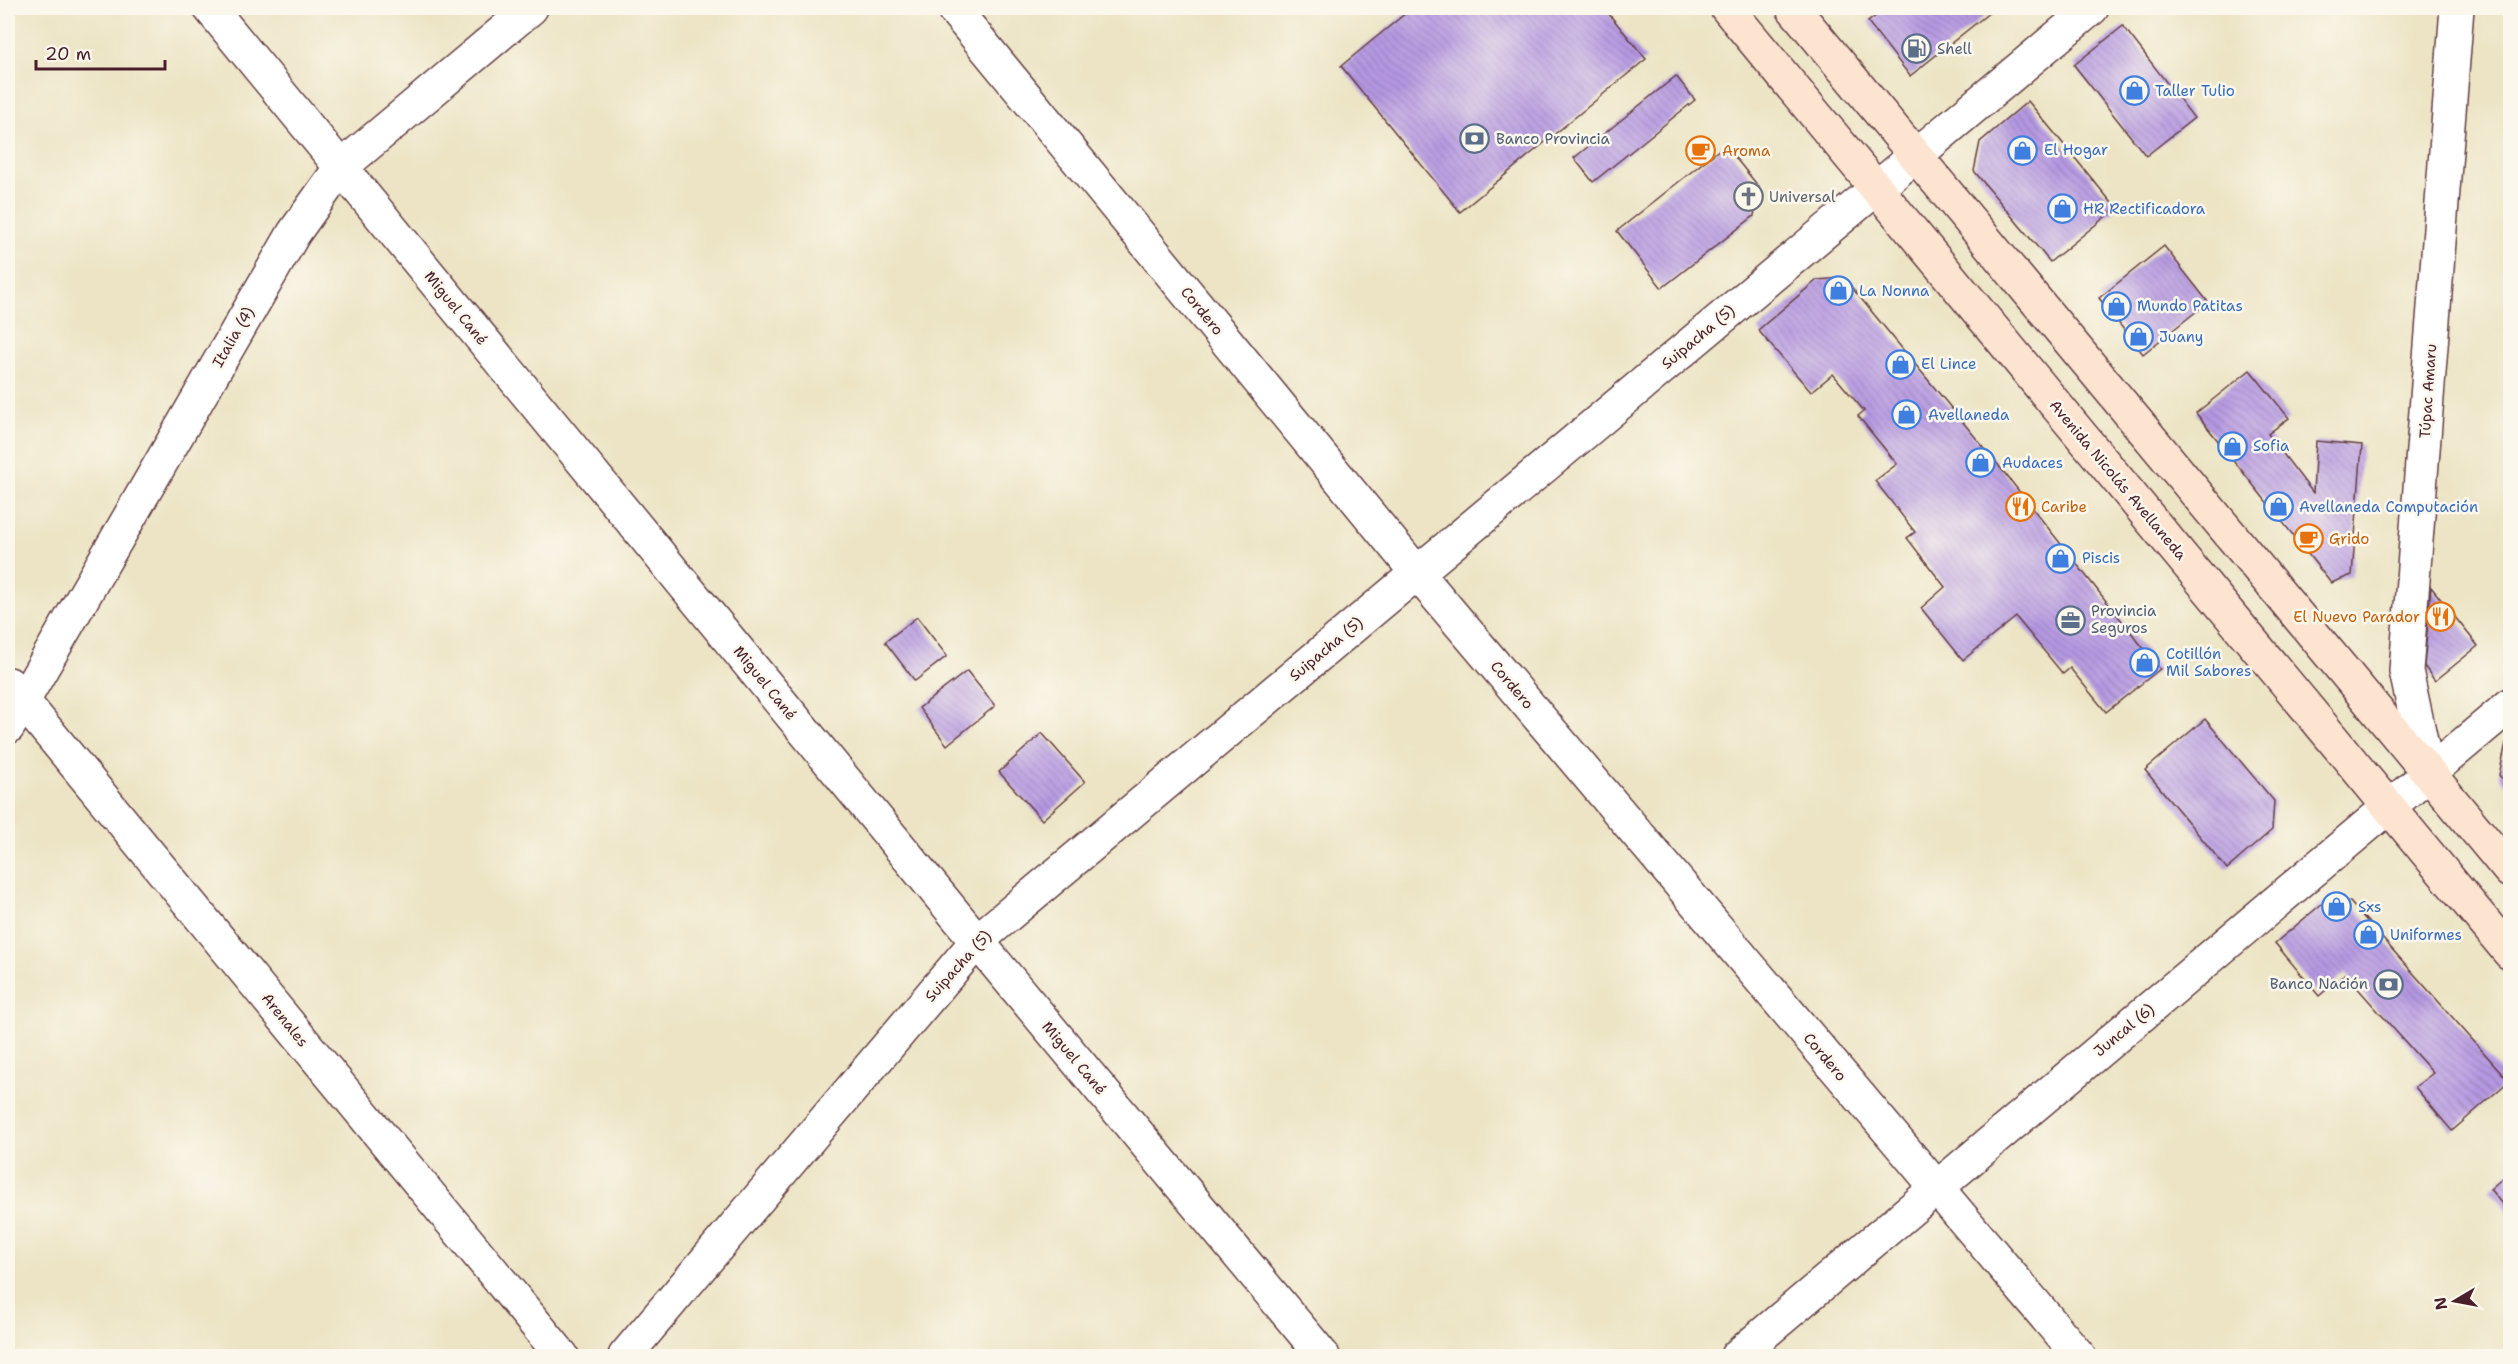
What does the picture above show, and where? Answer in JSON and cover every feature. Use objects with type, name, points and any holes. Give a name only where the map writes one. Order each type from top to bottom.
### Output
[{"type":"main road","name":"Avenida Nicolás Avellaneda","points":[[1727,8],[2511,952]]},
{"type":"main road","points":[[1793,8],[2511,871]]},
{"type":"street","name":"Miguel Cané","points":[[210,8],[977,941],[1323,1356]]},
{"type":"street","name":"Italia (4)","points":[[12,704],[294,233],[340,167],[531,8]]},
{"type":"street","name":"Cordero","points":[[953,8],[1417,573],[2079,1356]]},
{"type":"street","name":"Suipacha (5)","points":[[625,1356],[977,941],[2092,8]]},
{"type":"street","name":"Túpac Amaru","points":[[2428,774],[2406,671],[2457,8]]},
{"type":"street","name":"Arenales","points":[[12,704],[562,1356]]},
{"type":"street","name":"Juncal (6)","points":[[1737,1356],[2511,705]]},
{"type":"building","name":"Banco Provincia","points":[[1412,8],[1604,8],[1646,59],[1460,212],[1341,66]]},
{"type":"building","name":"Shell","points":[[1886,8],[1995,8],[1910,76],[1868,22]]},
{"type":"building","name":"Taller Tulio","points":[[2123,26],[2194,118],[2146,156],[2074,65]]},
{"type":"building","points":[[1676,76],[1695,100],[1593,182],[1574,158]]},
{"type":"building","points":[[2028,101],[2116,208],[2050,262],[1974,171],[1980,142]]},
{"type":"building","points":[[1725,145],[1759,187],[1754,216],[1662,288],[1617,231]]},
{"type":"building","points":[[2164,246],[2208,302],[2143,354],[2099,298]]},
{"type":"building","points":[[1844,278],[1999,466],[2160,669],[2106,712],[2070,668],[2063,674],[2016,617],[1963,660],[1921,608],[1945,587],[1907,538],[1915,532],[1875,481],[1897,464],[1858,416],[1864,411],[1833,374],[1811,392],[1758,330],[1817,280]]},
{"type":"building","points":[[2250,370],[2289,418],[2268,434],[2313,493],[2316,441],[2362,445],[2352,575],[2331,583],[2196,413]]},
{"type":"building","name":"El Nuevo Parador","points":[[2431,587],[2478,646],[2435,681],[2424,666]]},
{"type":"building","points":[[917,617],[947,656],[915,681],[885,642]]},
{"type":"building","points":[[967,671],[995,706],[947,745],[919,708]]},
{"type":"building","points":[[2205,719],[2274,801],[2272,830],[2227,869],[2145,770]]},
{"type":"building","points":[[1042,733],[1085,782],[1042,820],[999,772]]},
{"type":"building","points":[[2510,740],[2510,789],[2499,775],[2506,743]]},
{"type":"building","points":[[2330,897],[2350,902],[2509,1081],[2452,1131],[2415,1087],[2433,1073],[2345,974],[2319,996],[2275,943]]},
{"type":"building","points":[[2510,1172],[2510,1214],[2490,1189]]},
{"type":"place","name":"Shell","points":[[1916,49]]},
{"type":"place","name":"Taller Tulio","points":[[2134,91]]},
{"type":"place","name":"Banco Provincia","points":[[1475,139]]},
{"type":"place","name":"El Hogar","points":[[2023,150]]},
{"type":"place","name":"Aroma","points":[[1701,151]]},
{"type":"place","name":"Universal","points":[[1748,197]]},
{"type":"place","name":"HR Rectificadora","points":[[2062,209]]},
{"type":"place","name":"La Nonna","points":[[1838,291]]},
{"type":"place","name":"Mundo Patitas","points":[[2116,306]]},
{"type":"place","name":"Juany","points":[[2138,337]]},
{"type":"place","name":"El Lince","points":[[1900,364]]},
{"type":"place","name":"Avellaneda","points":[[1907,415]]},
{"type":"place","name":"Sofia","points":[[2232,446]]},
{"type":"place","name":"Audaces","points":[[1981,463]]},
{"type":"place","name":"Caribe","points":[[2020,507]]},
{"type":"place","name":"Avellaneda Computación","points":[[2278,507]]},
{"type":"place","name":"Grido","points":[[2308,539]]},
{"type":"place","name":"Piscis","points":[[2061,558]]},
{"type":"place","name":"El Nuevo Parador","points":[[2441,617]]},
{"type":"place","name":"Provincia Seguros","points":[[2070,620]]},
{"type":"place","name":"Cotillón Mil Sabores","points":[[2145,663]]},
{"type":"place","name":"Sxs","points":[[2337,907]]},
{"type":"place","name":"Uniformes","points":[[2369,935]]},
{"type":"place","name":"Banco Nación","points":[[2389,984]]}]
